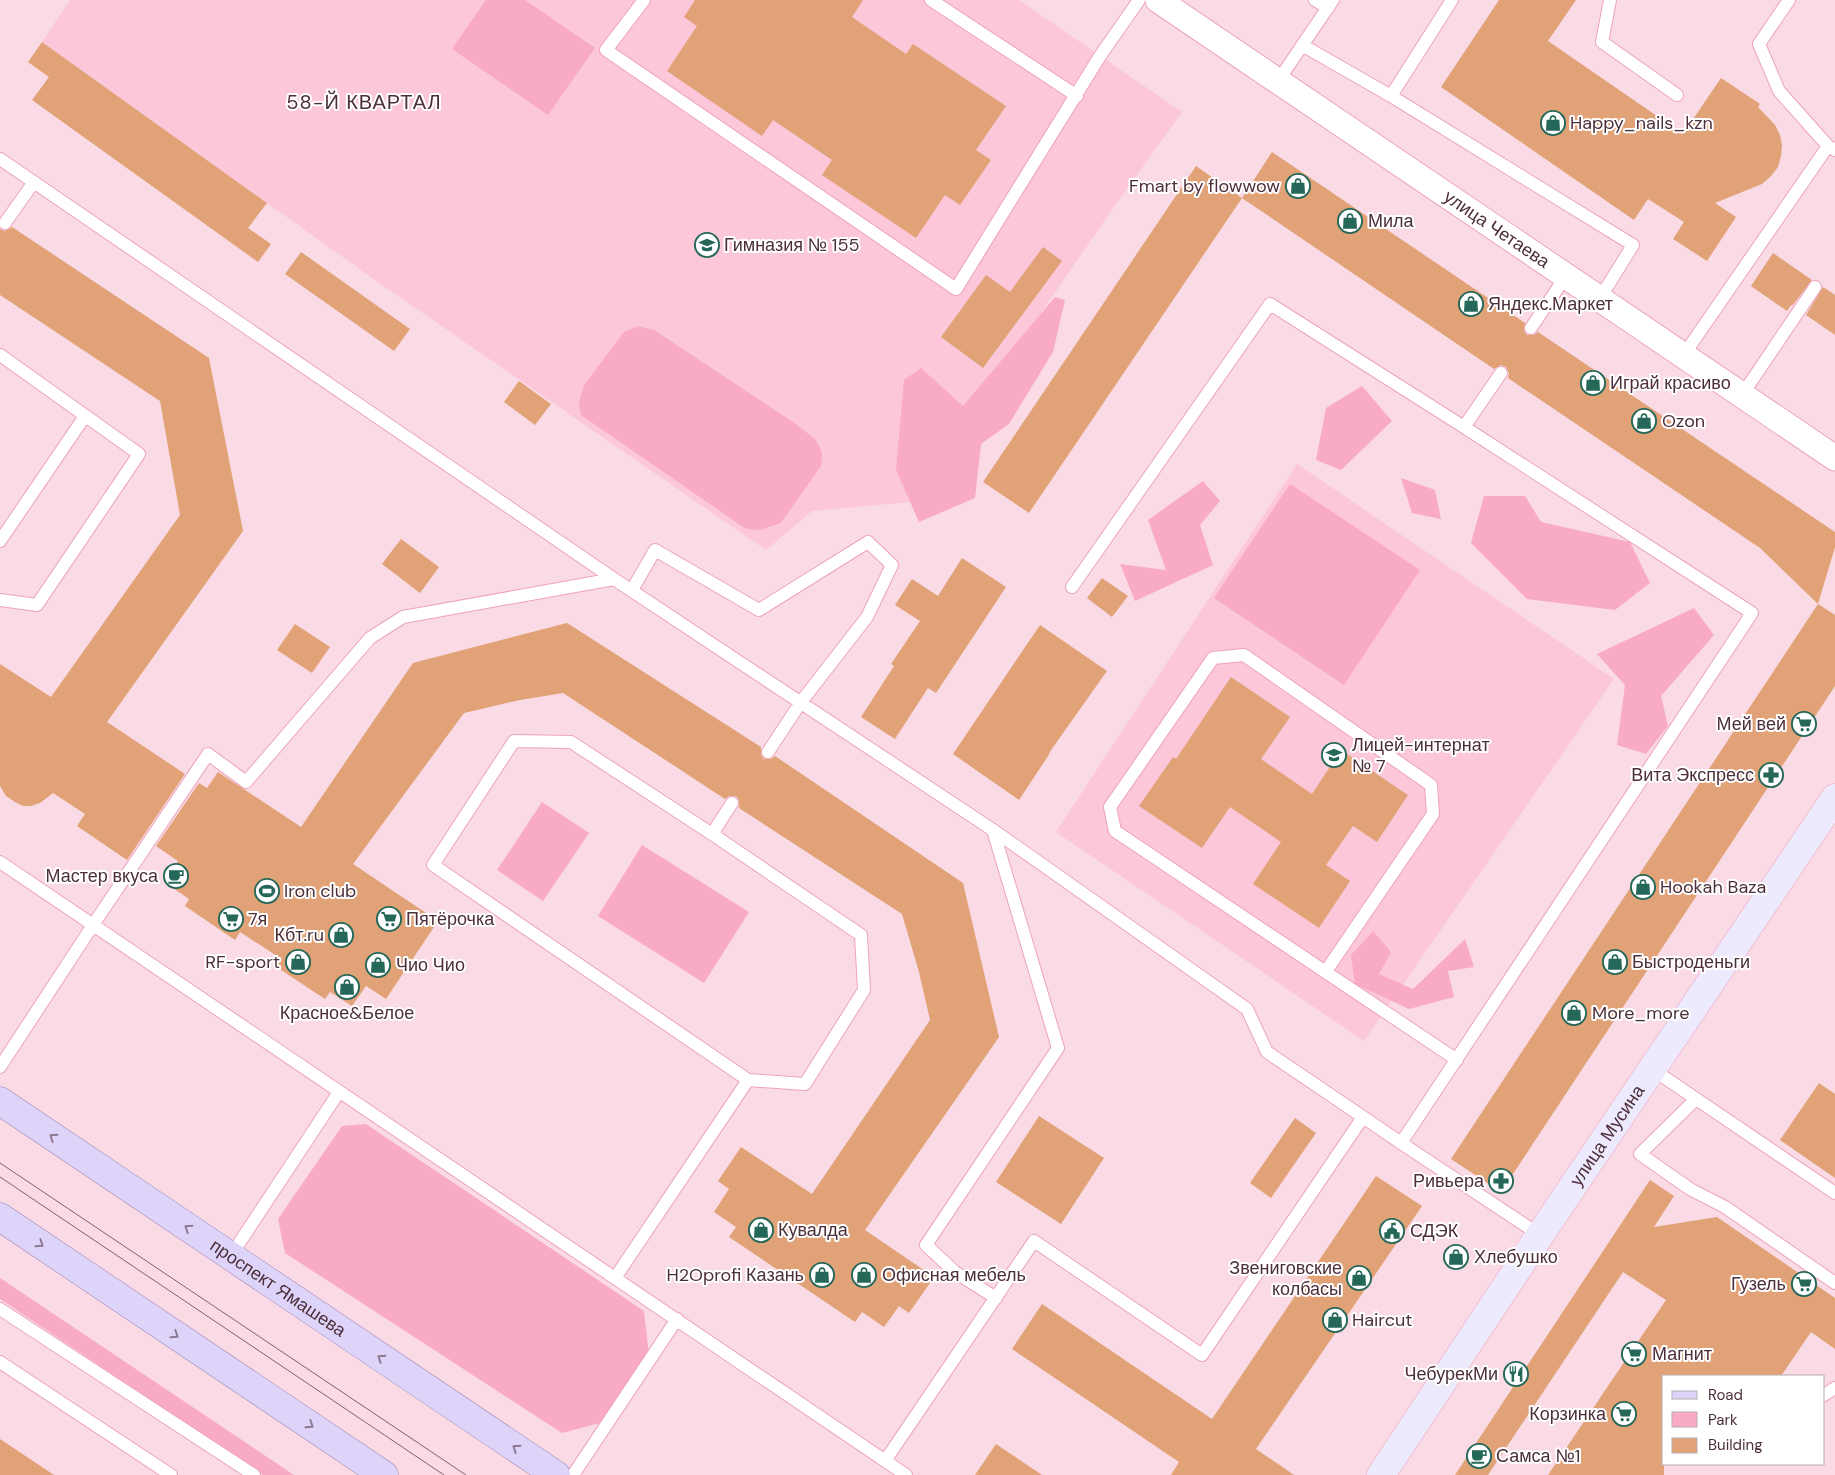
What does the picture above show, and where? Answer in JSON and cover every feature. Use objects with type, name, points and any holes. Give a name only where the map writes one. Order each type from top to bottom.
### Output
[{"type":"main road","name":"проспект Ямашева","points":[[0,1101],[556,1475]]},
{"type":"main road","points":[[0,1217],[384,1475]]},
{"type":"street","name":"улица Четаева","points":[[1158,0],[1835,458]]},
{"type":"street","name":"улица Мусина","points":[[1381,1475],[1652,1069],[1832,809]]},
{"type":"lane","points":[[644,0],[606,50],[956,289],[1100,56],[1139,0]]},
{"type":"lane","points":[[931,0],[1077,96]]},
{"type":"lane","points":[[1278,81],[1330,4],[1315,0]]},
{"type":"lane","points":[[1391,96],[1452,0]]},
{"type":"lane","points":[[1610,0],[1602,42],[1677,95]]},
{"type":"lane","points":[[1683,356],[1831,148],[1779,91],[1759,44],[1789,0]]},
{"type":"lane","points":[[1302,45],[1391,96],[1633,245],[1600,298]]},
{"type":"lane","points":[[0,159],[614,579],[993,830],[1246,1009],[1267,1052],[1540,1235]]},
{"type":"lane","points":[[5,223],[34,182]]},
{"type":"lane","points":[[1531,328],[1566,276]]},
{"type":"lane","points":[[1742,395],[1814,287]]},
{"type":"lane","points":[[1072,587],[1270,304],[1752,613],[1401,1143]]},
{"type":"lane","points":[[0,355],[139,454],[37,605],[0,600]]},
{"type":"lane","points":[[1464,427],[1501,373]]},
{"type":"lane","points":[[0,541],[85,416]]},
{"type":"lane","points":[[632,590],[655,550],[759,610],[868,542],[892,565],[867,617],[802,702],[768,752]]},
{"type":"lane","points":[[0,1067],[208,754],[246,782],[370,638],[403,617],[614,579]]},
{"type":"lane","points":[[1326,972],[1433,814],[1431,785],[1244,655],[1213,658],[1110,807],[1115,831],[1457,1060]]},
{"type":"lane","points":[[514,741],[572,742],[861,935],[864,990],[805,1084],[748,1080],[433,865],[514,741]]},
{"type":"lane","points":[[712,834],[732,804]]},
{"type":"lane","points":[[993,830],[1058,1048],[926,1244],[956,1272],[996,1298]]},
{"type":"lane","points":[[0,862],[906,1475]]},
{"type":"lane","points":[[1652,1069],[1835,1193]]},
{"type":"lane","points":[[615,1278],[748,1080]]},
{"type":"lane","points":[[230,1257],[339,1092]]},
{"type":"lane","points":[[1696,1099],[1640,1154],[1690,1189],[1725,1207],[1835,1283]]},
{"type":"lane","points":[[885,1461],[1034,1241],[1202,1355],[1363,1117]]},
{"type":"lane","points":[[0,1309],[253,1474]]},
{"type":"lane","points":[[573,1475],[677,1319]]},
{"type":"lane","points":[[0,1362],[170,1475]]},
{"type":"shaded area","name":"Гимназия № 155","points":[[70,0],[1019,0],[1182,112],[1111,211],[911,502],[812,511],[766,550],[375,280],[42,42]]},
{"type":"shaded area","name":"Лицей-интернат № 7","points":[[1297,464],[1614,679],[1364,1041],[1056,832]]},
{"type":"green space","points":[[486,0],[525,0],[595,48],[548,115],[452,49]]},
{"type":"green space","points":[[1055,297],[1065,300],[1053,352],[1009,424],[981,444],[975,498],[919,522],[896,470],[904,380],[921,368],[963,406]]},
{"type":"green space","points":[[638,326],[654,330],[796,424],[816,440],[822,453],[821,466],[781,523],[760,530],[746,529],[581,415],[579,402],[584,385],[624,332]]},
{"type":"green space","points":[[1362,386],[1392,421],[1341,470],[1316,460],[1326,408]]},
{"type":"green space","points":[[1401,478],[1435,490],[1441,519],[1412,513]]},
{"type":"green space","points":[[1203,481],[1220,501],[1200,525],[1213,565],[1135,601],[1120,564],[1166,570],[1148,520]]},
{"type":"green space","points":[[1290,484],[1420,570],[1344,685],[1214,598]]},
{"type":"green space","points":[[1484,496],[1525,496],[1541,522],[1630,542],[1650,583],[1615,610],[1527,599],[1471,543]]},
{"type":"green space","points":[[1694,608],[1714,635],[1661,696],[1668,726],[1646,754],[1617,745],[1625,685],[1597,654]]},
{"type":"green space","points":[[542,802],[589,833],[543,901],[497,870]]},
{"type":"green space","points":[[642,845],[749,912],[704,983],[598,916]]},
{"type":"green space","points":[[1373,931],[1391,952],[1379,974],[1413,989],[1465,939],[1474,967],[1448,971],[1454,997],[1409,1009],[1355,984],[1351,955]]},
{"type":"green space","points":[[366,1124],[644,1311],[649,1355],[600,1423],[562,1433],[285,1253],[278,1219],[342,1126]]},
{"type":"green space","points":[[0,1278],[294,1475],[263,1475],[0,1299]]},
{"type":"building","points":[[695,0],[863,0],[852,17],[906,54],[913,44],[1006,106],[976,150],[991,160],[960,205],[945,195],[916,238],[822,175],[832,160],[773,120],[762,136],[667,71],[697,26],[684,17]]},
{"type":"building","points":[[1499,0],[1576,0],[1548,41],[1683,134],[1721,78],[1760,104],[1758,107],[1775,125],[1780,135],[1782,145],[1778,167],[1762,184],[1715,203],[1736,217],[1707,261],[1673,239],[1684,222],[1648,199],[1634,220],[1441,87]]},
{"type":"building","points":[[42,42],[267,203],[248,228],[271,244],[258,262],[32,100],[49,77],[28,62]]},
{"type":"building","points":[[1272,152],[1525,323],[1524,331],[1527,335],[1534,335],[1538,332],[1835,532],[1835,547],[1818,604],[1760,548],[1508,378],[1509,373],[1506,367],[1501,365],[1494,369],[1242,198]]},
{"type":"building","points":[[1196,166],[1242,198],[1029,513],[983,482]]},
{"type":"building","points":[[12,227],[209,358],[243,531],[107,722],[185,774],[127,860],[77,826],[85,814],[53,793],[40,803],[31,806],[23,806],[6,796],[0,786],[0,664],[51,697],[180,515],[160,401],[0,295],[0,229],[5,231]]},
{"type":"building","points":[[1043,247],[1062,261],[983,368],[941,337],[986,275],[1010,292]]},
{"type":"building","points":[[301,252],[410,329],[394,351],[285,274]]},
{"type":"building","points":[[1773,253],[1812,280],[1787,311],[1751,286]]},
{"type":"building","points":[[1823,287],[1835,295],[1835,335],[1806,315]]},
{"type":"building","points":[[519,381],[551,404],[535,425],[504,402]]},
{"type":"building","points":[[401,539],[439,567],[420,593],[382,564]]},
{"type":"building","points":[[962,558],[1006,587],[936,693],[928,688],[895,739],[861,717],[894,666],[891,664],[920,621],[895,605],[912,579],[938,596]]},
{"type":"building","points":[[1102,578],[1128,596],[1112,617],[1087,598]]},
{"type":"building","points":[[1818,604],[1835,615],[1835,686],[1501,1192],[1451,1159]]},
{"type":"building","points":[[567,623],[761,747],[761,755],[764,759],[771,759],[775,756],[963,883],[999,1037],[865,1230],[934,1277],[909,1313],[899,1306],[884,1327],[862,1312],[855,1322],[729,1237],[736,1227],[714,1212],[729,1189],[718,1181],[741,1147],[812,1194],[930,1020],[919,972],[902,914],[739,808],[739,800],[736,796],[729,796],[725,799],[563,693],[520,700],[464,713],[353,864],[438,921],[386,999],[366,986],[352,1006],[330,992],[325,999],[275,966],[280,958],[240,932],[235,940],[185,906],[189,899],[164,882],[178,861],[156,846],[199,783],[207,788],[218,772],[301,827],[413,663]]},
{"type":"building","points":[[295,624],[330,647],[312,673],[277,650]]},
{"type":"building","points":[[1040,625],[1107,671],[1049,753],[1019,800],[953,754]]},
{"type":"building","points":[[1231,677],[1290,717],[1261,759],[1312,794],[1341,750],[1408,795],[1377,842],[1353,826],[1326,865],[1350,881],[1319,928],[1253,884],[1281,842],[1230,807],[1202,848],[1139,806],[1173,757],[1176,759]]},
{"type":"building","points":[[1819,1083],[1835,1094],[1835,1178],[1780,1140]]},
{"type":"building","points":[[1039,1116],[1104,1158],[1061,1224],[996,1182]]},
{"type":"building","points":[[1295,1118],[1316,1133],[1271,1198],[1250,1183]]},
{"type":"building","points":[[1376,1176],[1422,1206],[1256,1449],[1294,1475],[1171,1475],[1179,1462],[1012,1349],[1042,1304],[1212,1419]]},
{"type":"building","points":[[1650,1180],[1674,1196],[1654,1227],[1717,1217],[1835,1298],[1835,1349],[1811,1332],[1782,1375],[1662,1375],[1662,1465],[1664,1465],[1664,1475],[1548,1475],[1666,1300],[1623,1272],[1488,1475],[1455,1475]]},
{"type":"building","points":[[0,1439],[54,1475],[0,1475]]},
{"type":"building","points":[[996,1444],[1042,1475],[975,1475]]},
{"type":"tram line","points":[[0,1163],[466,1475]]},
{"type":"tram line","points":[[0,1177],[444,1475]]},
{"type":"place","name":"Happy_nails_kzn","points":[[1553,123]]},
{"type":"place","name":"Fmart by flowwow","points":[[1298,186]]},
{"type":"place","name":"Мила","points":[[1350,221]]},
{"type":"place","name":"Гимназия № 155","points":[[707,245]]},
{"type":"place","name":"Яндекс.Маркет","points":[[1471,304]]},
{"type":"place","name":"Играй красиво","points":[[1593,383]]},
{"type":"place","name":"Ozon","points":[[1644,421]]},
{"type":"place","name":"Мей вей","points":[[1804,724]]},
{"type":"place","name":"Лицей-интернат № 7","points":[[1334,755]]},
{"type":"place","name":"Вита Экспресс","points":[[1771,775]]},
{"type":"place","name":"Мастер вкуса","points":[[176,876]]},
{"type":"place","name":"Hookah Baza","points":[[1643,887]]},
{"type":"place","name":"Iron club","points":[[267,891]]},
{"type":"place","name":"7я","points":[[231,919]]},
{"type":"place","name":"Пятёрочка","points":[[389,919]]},
{"type":"place","name":"Кбт.ru","points":[[341,935]]},
{"type":"place","name":"RF-sport","points":[[298,962]]},
{"type":"place","name":"Быстроденьги","points":[[1615,962]]},
{"type":"place","name":"Чио Чио","points":[[378,965]]},
{"type":"place","name":"Красное&Белое","points":[[347,987]]},
{"type":"place","name":"More_more","points":[[1574,1013]]},
{"type":"place","name":"Ривьера","points":[[1501,1181]]},
{"type":"place","name":"Кувалда","points":[[761,1230]]},
{"type":"place","name":"СДЭК","points":[[1392,1231]]},
{"type":"place","name":"Хлебушко","points":[[1456,1257]]},
{"type":"place","name":"H2Oprofi Казань","points":[[822,1275]]},
{"type":"place","name":"Офисная мебель","points":[[864,1275]]},
{"type":"place","name":"Звениговские колбасы","points":[[1359,1278]]},
{"type":"place","name":"Гузель","points":[[1804,1284]]},
{"type":"place","name":"Haircut","points":[[1335,1320]]},
{"type":"place","name":"Магнит","points":[[1634,1354]]},
{"type":"place","name":"ЧебурекМи","points":[[1516,1374]]},
{"type":"place","name":"Корзинка","points":[[1624,1414]]},
{"type":"place","name":"Самса №1","points":[[1479,1456]]},
{"type":"district","name":"58-Й КВАРТАЛ","points":[[364,102]]}]
